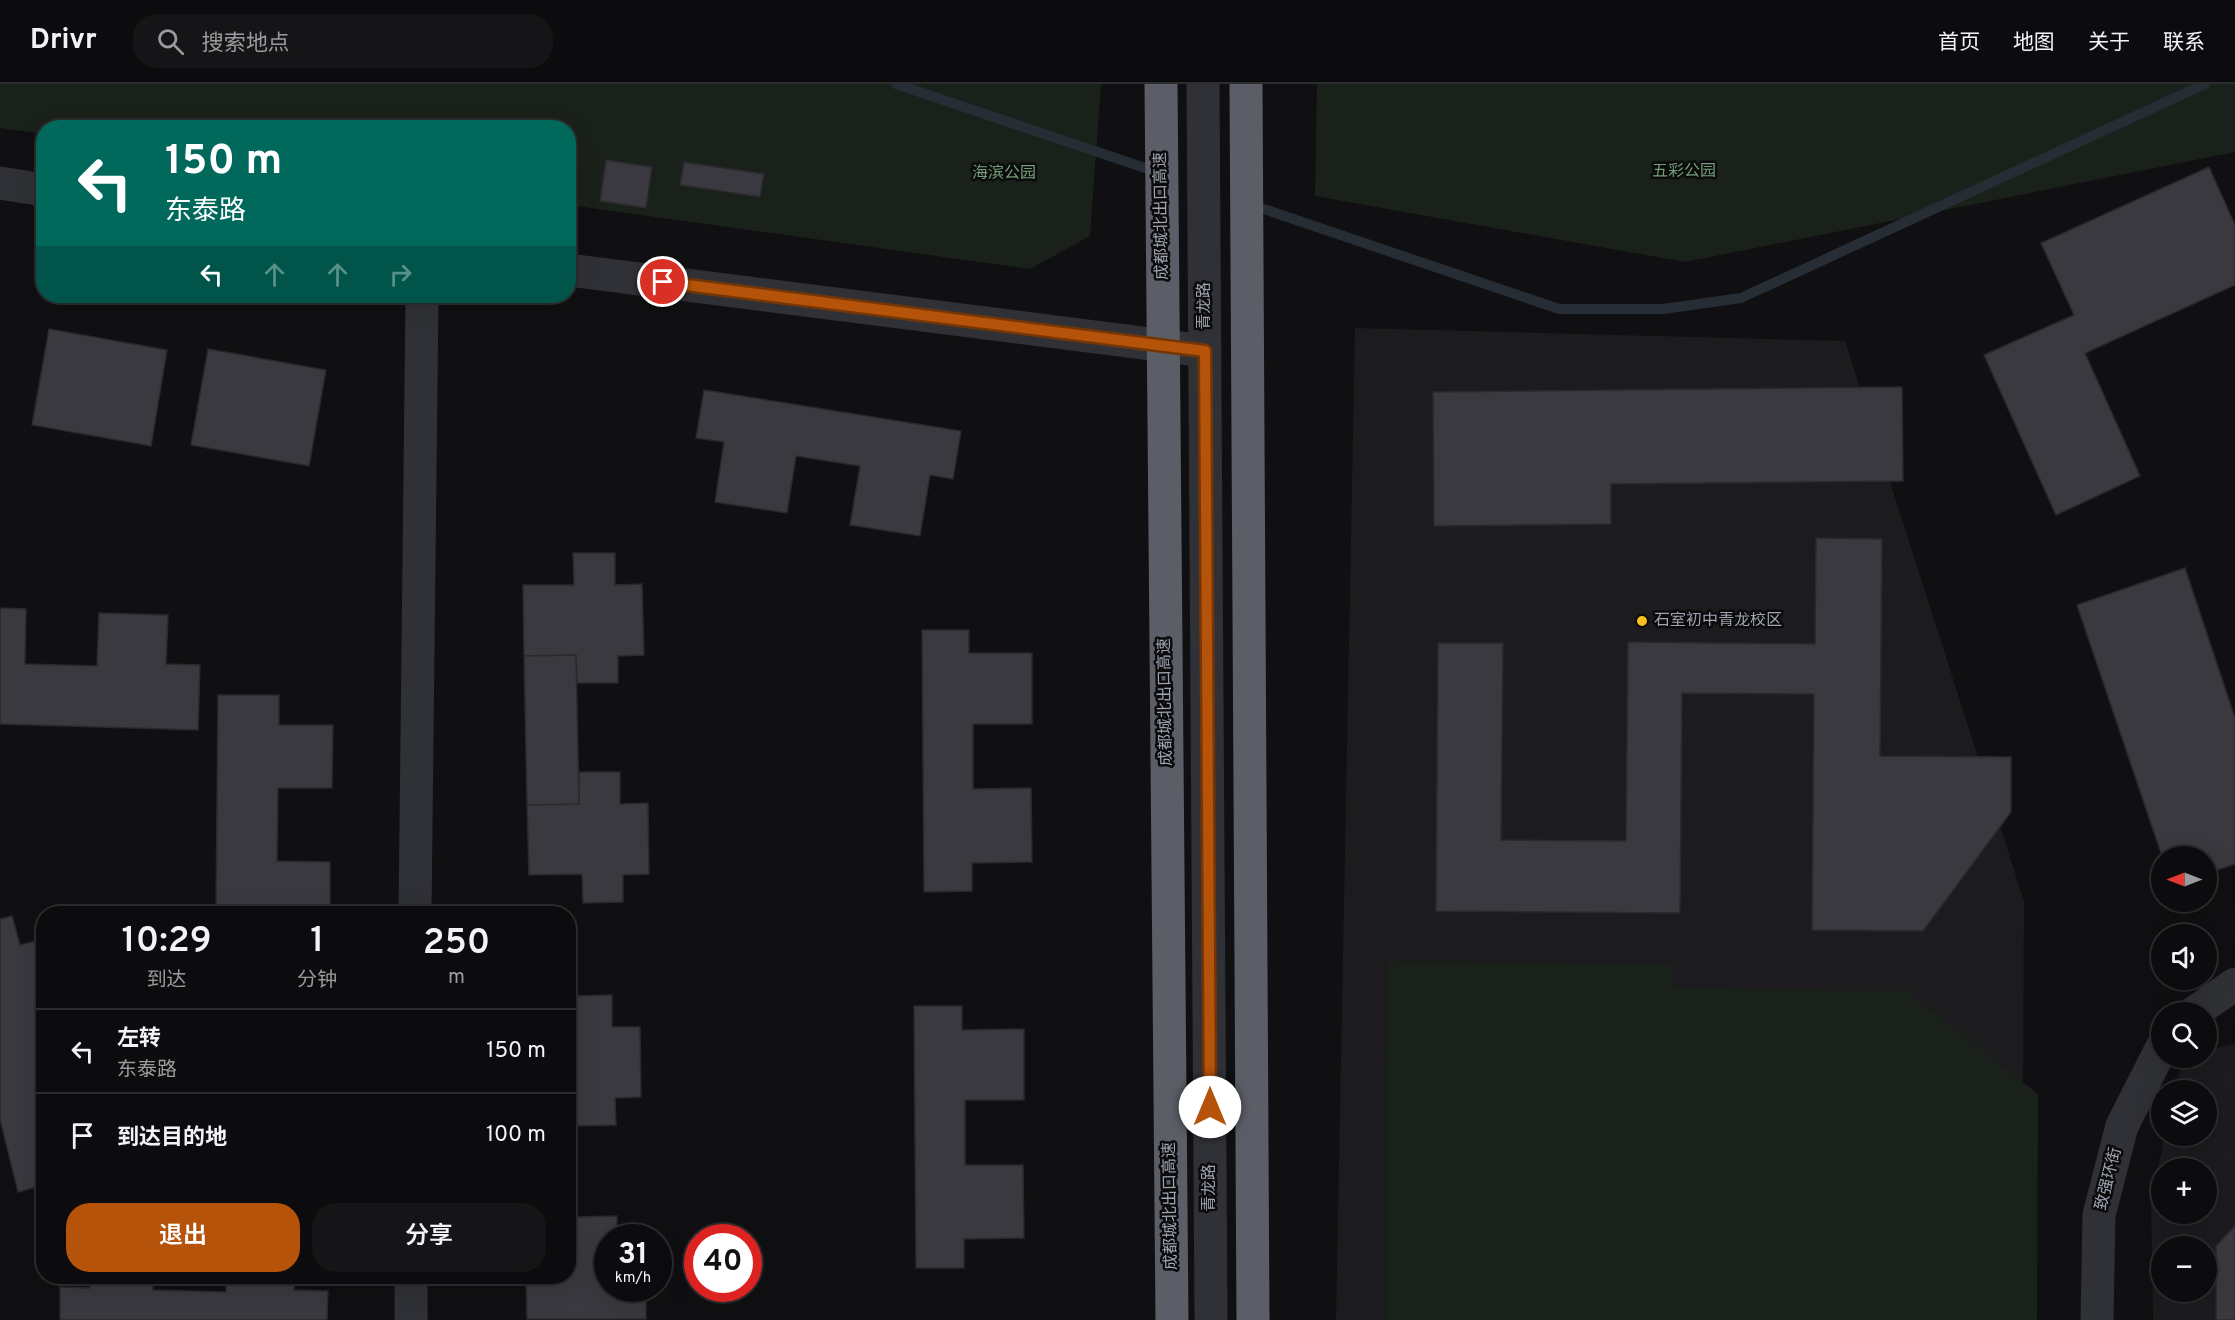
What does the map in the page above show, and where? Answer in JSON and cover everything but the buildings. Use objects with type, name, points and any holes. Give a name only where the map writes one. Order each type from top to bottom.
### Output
[{"type":"highway","name":"成都城北出口高速","points":[[1161,84],[1172,1320]]},
{"type":"highway","points":[[1246,84],[1253,1320]]},
{"type":"street","name":"青龙路","points":[[1203,84],[1211,1320]]},
{"type":"street","points":[[0,183],[36,189]]},
{"type":"street","points":[[576,271],[1205,351]]},
{"type":"street","points":[[415,906],[422,303]]},
{"type":"street","points":[[2209,1002],[2235,984]]},
{"type":"street","name":"致强环街","points":[[2097,1320],[2099,1215],[2122,1126],[2151,1068]]},
{"type":"street","points":[[411,1284],[411,1320]]},
{"type":"shaded area","name":"石室初中青龙校区","points":[[1355,328],[1845,341],[2024,901],[2022,1320],[1336,1320]]},
{"type":"shaded area","points":[[2235,1044],[2235,1320],[2153,1320],[2153,1302],[2217,1302],[2217,1236],[2152,1236],[2151,1224],[2217,1224],[2217,1158],[2160,1158],[2163,1146],[2217,1146],[2217,1080],[2178,1080],[2180,1068],[2217,1068],[2217,1048]]},
{"type":"green space","name":"海滨公园","points":[[0,84],[1101,84],[1090,236],[1030,269],[576,206],[576,120],[36,120],[36,133],[0,128]]},
{"type":"green space","name":"五彩公园","points":[[1317,84],[2235,84],[2235,152],[1685,262],[1315,196]]},
{"type":"green space","points":[[1387,962],[1672,963],[1672,989],[1905,990],[2038,1094],[2037,1320],[1386,1320]]},
{"type":"waterway","points":[[896,84],[1157,172]]},
{"type":"waterway","points":[[1252,205],[1559,309],[1663,309],[1741,298],[2205,84]]},
{"type":"place","name":"石室初中青龙校区","points":[[1642,621]]},
{"type":"route","points":[[663,282],[1205,351],[1210,1107]]}]
